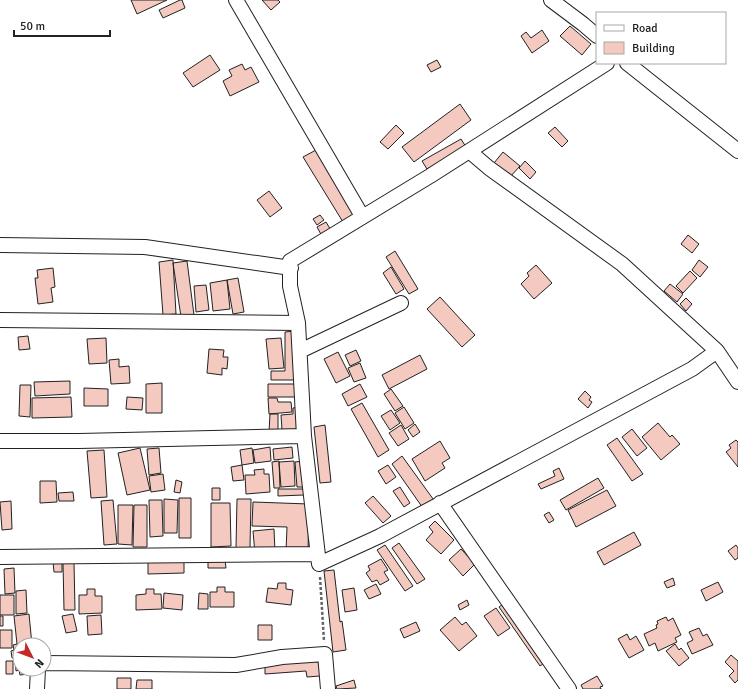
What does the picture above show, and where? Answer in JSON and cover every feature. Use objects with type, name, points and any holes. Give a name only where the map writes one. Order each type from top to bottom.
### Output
[{"type":"street","points":[[236,0],[362,216]]},
{"type":"street","points":[[550,0],[596,35]]},
{"type":"street","points":[[319,559],[304,436],[298,323],[290,286],[290,261],[469,151],[605,64]]},
{"type":"street","points":[[628,64],[738,151]]},
{"type":"street","points":[[469,151],[489,168],[622,264],[717,352],[738,382]]},
{"type":"street","points":[[0,245],[145,247],[290,268]]},
{"type":"street","points":[[300,352],[401,303]]},
{"type":"street","points":[[0,320],[298,323]]},
{"type":"street","points":[[0,557],[319,559],[380,536],[692,369],[717,352]]},
{"type":"street","points":[[0,441],[79,441],[304,436]]},
{"type":"street","points":[[440,503],[569,689]]},
{"type":"street","points":[[52,663],[236,665],[282,657],[325,654],[328,689]]},
{"type":"street","points":[[37,689],[38,677]]},
{"type":"path","points":[[319,559],[325,654]]},
{"type":"building","points":[[131,0],[167,0],[137,14]]},
{"type":"building","points":[[182,0],[185,8],[163,18],[159,10]]},
{"type":"building","points":[[262,0],[278,0],[280,2],[271,10]]},
{"type":"building","points":[[570,26],[591,44],[582,55],[560,36]]},
{"type":"building","points":[[542,30],[549,41],[532,53],[521,36],[526,32],[531,38]]},
{"type":"building","points":[[210,55],[220,70],[193,87],[183,73]]},
{"type":"building","points":[[437,60],[441,67],[431,72],[427,65]]},
{"type":"building","points":[[242,64],[245,70],[251,67],[259,82],[230,96],[223,81],[232,76],[229,70]]},
{"type":"building","points":[[460,104],[471,120],[414,162],[402,147]]},
{"type":"building","points":[[396,125],[404,133],[388,149],[380,142]]},
{"type":"building","points":[[555,127],[568,141],[562,147],[548,133]]},
{"type":"building","points":[[461,139],[466,147],[427,169],[422,161]]},
{"type":"building","points":[[316,150],[356,214],[343,222],[303,157]]},
{"type":"building","points":[[503,152],[520,166],[510,177],[494,163]]},
{"type":"building","points":[[525,161],[536,172],[530,179],[519,168]]},
{"type":"building","points":[[269,191],[282,208],[270,217],[257,200]]},
{"type":"building","points":[[320,215],[324,220],[317,225],[313,219]]},
{"type":"building","points":[[326,222],[332,232],[323,238],[317,227]]},
{"type":"building","points":[[688,235],[699,244],[692,253],[681,244]]},
{"type":"building","points":[[395,251],[418,289],[409,294],[386,257]]},
{"type":"building","points":[[173,260],[176,314],[163,315],[159,262]]},
{"type":"building","points":[[699,260],[708,267],[700,277],[692,270]]},
{"type":"building","points":[[187,261],[194,315],[181,317],[173,263]]},
{"type":"building","points":[[536,265],[552,283],[534,299],[521,284],[529,276],[527,273]]},
{"type":"building","points":[[391,267],[404,289],[396,294],[383,273]]},
{"type":"building","points":[[53,268],[55,287],[51,288],[53,302],[38,304],[35,278],[38,278],[37,270]]},
{"type":"building","points":[[690,271],[697,278],[683,293],[676,286]]},
{"type":"building","points":[[238,278],[244,312],[233,314],[227,280]]},
{"type":"building","points":[[227,280],[230,309],[213,311],[210,283]]},
{"type":"building","points":[[670,284],[683,294],[677,302],[664,291]]},
{"type":"building","points":[[206,285],[209,310],[196,312],[194,286]]},
{"type":"building","points":[[440,297],[475,335],[462,347],[427,309]]},
{"type":"building","points":[[686,298],[692,304],[686,311],[680,304]]},
{"type":"building","points":[[295,331],[295,380],[271,380],[271,371],[285,371],[285,332]]},
{"type":"building","points":[[28,336],[30,349],[19,350],[18,337]]},
{"type":"building","points":[[106,338],[107,363],[89,364],[87,339]]},
{"type":"building","points":[[281,338],[284,368],[269,369],[266,339]]},
{"type":"building","points":[[209,349],[224,350],[223,357],[228,357],[227,369],[222,368],[222,375],[207,373]]},
{"type":"building","points":[[356,350],[361,361],[350,366],[345,355]]},
{"type":"building","points":[[338,352],[350,376],[336,383],[324,359]]},
{"type":"building","points":[[420,355],[427,369],[389,389],[382,375]]},
{"type":"building","points":[[119,359],[119,367],[129,366],[130,383],[111,384],[109,360]]},
{"type":"building","points":[[360,363],[366,378],[354,382],[348,368]]},
{"type":"building","points":[[70,381],[70,394],[35,396],[34,382]]},
{"type":"building","points":[[162,383],[162,413],[146,413],[146,384]]},
{"type":"building","points":[[268,384],[298,384],[298,397],[268,397]]},
{"type":"building","points":[[360,384],[367,397],[348,406],[342,394]]},
{"type":"building","points":[[20,385],[31,385],[30,417],[19,416]]},
{"type":"building","points":[[84,388],[108,389],[108,406],[84,406]]},
{"type":"building","points":[[391,389],[403,406],[395,411],[384,394]]},
{"type":"building","points":[[585,391],[591,397],[589,400],[592,402],[588,408],[578,399]]},
{"type":"building","points":[[71,397],[72,417],[32,418],[32,398]]},
{"type":"building","points":[[127,397],[143,398],[142,410],[126,409]]},
{"type":"building","points":[[268,398],[277,398],[278,402],[291,402],[292,412],[269,414]]},
{"type":"building","points":[[362,403],[389,450],[378,457],[351,409]]},
{"type":"building","points":[[299,407],[300,429],[282,430],[281,415],[293,414],[293,408]]},
{"type":"building","points":[[404,407],[414,423],[405,429],[395,413]]},
{"type":"building","points":[[391,410],[400,423],[390,430],[381,416]]},
{"type":"building","points":[[270,414],[278,414],[278,433],[269,432]]},
{"type":"building","points":[[658,423],[670,437],[672,435],[680,444],[661,460],[642,437]]},
{"type":"building","points":[[415,424],[420,432],[413,437],[408,430]]},
{"type":"building","points":[[325,425],[331,482],[320,483],[314,427]]},
{"type":"building","points":[[401,425],[409,439],[398,446],[389,433]]},
{"type":"building","points":[[632,429],[647,448],[637,456],[622,437]]},
{"type":"building","points":[[617,438],[643,474],[632,481],[607,445]]},
{"type":"building","points":[[736,440],[738,442],[738,467],[726,452],[731,448],[729,445]]},
{"type":"building","points":[[440,441],[450,458],[442,463],[445,468],[425,481],[412,459]]},
{"type":"building","points":[[270,447],[271,461],[255,463],[253,450]]},
{"type":"building","points":[[292,447],[293,458],[274,460],[273,449]]},
{"type":"building","points":[[140,448],[150,490],[127,495],[118,453]]},
{"type":"building","points":[[159,448],[161,473],[149,475],[147,449]]},
{"type":"building","points":[[252,448],[254,463],[242,465],[240,450]]},
{"type":"building","points":[[104,450],[107,497],[91,498],[87,451]]},
{"type":"building","points":[[402,456],[436,503],[425,511],[392,464]]},
{"type":"building","points":[[279,461],[280,488],[274,488],[272,462]]},
{"type":"building","points":[[294,461],[295,486],[281,487],[279,462]]},
{"type":"building","points":[[303,461],[305,487],[297,487],[295,462]]},
{"type":"building","points":[[242,465],[244,480],[233,481],[231,467]]},
{"type":"building","points":[[388,465],[396,477],[386,484],[378,471]]},
{"type":"building","points":[[559,468],[564,479],[541,489],[538,484],[555,476],[553,471]]},
{"type":"building","points":[[264,469],[264,474],[269,474],[270,492],[246,494],[245,475],[255,475],[254,470]]},
{"type":"building","points":[[163,474],[165,490],[151,492],[149,476]]},
{"type":"building","points":[[598,478],[604,488],[566,510],[560,500]]},
{"type":"building","points":[[176,480],[182,482],[180,493],[174,492]]},
{"type":"building","points":[[40,481],[56,481],[57,502],[40,503]]},
{"type":"building","points":[[400,487],[410,503],[404,507],[393,491]]},
{"type":"building","points":[[212,488],[220,488],[220,500],[212,500]]},
{"type":"building","points":[[278,489],[305,489],[304,495],[278,496]]},
{"type":"building","points":[[607,490],[616,506],[576,527],[568,510]]},
{"type":"building","points":[[73,492],[74,501],[59,501],[58,493]]},
{"type":"building","points":[[373,496],[391,516],[383,523],[365,503]]},
{"type":"building","points":[[179,498],[191,498],[191,538],[179,538]]},
{"type":"building","points":[[164,499],[178,500],[177,533],[164,533]]},
{"type":"building","points":[[237,499],[251,499],[250,548],[236,548]]},
{"type":"building","points":[[113,500],[117,544],[104,545],[101,501]]},
{"type":"building","points":[[149,500],[162,500],[163,536],[150,537]]},
{"type":"building","points":[[11,501],[12,529],[2,530],[0,502]]},
{"type":"building","points":[[253,502],[309,504],[308,552],[286,551],[287,527],[252,526]]},
{"type":"building","points":[[211,503],[230,503],[231,546],[211,547]]},
{"type":"building","points":[[118,505],[133,505],[132,545],[118,544]]},
{"type":"building","points":[[134,505],[147,505],[147,547],[133,547]]},
{"type":"building","points":[[549,512],[554,520],[549,523],[544,515]]},
{"type":"building","points":[[435,521],[454,540],[441,554],[426,540],[433,532],[429,527]]},
{"type":"building","points":[[274,529],[275,552],[255,554],[253,531]]},
{"type":"building","points":[[634,532],[641,545],[604,565],[597,552]]},
{"type":"building","points":[[399,543],[425,579],[417,584],[392,548]]},
{"type":"building","points":[[385,545],[413,586],[405,591],[377,550]]},
{"type":"building","points":[[736,545],[738,548],[738,558],[735,560],[728,551]]},
{"type":"building","points":[[461,549],[475,564],[463,576],[449,560]]},
{"type":"building","points":[[381,559],[388,570],[384,572],[389,580],[380,585],[377,580],[372,582],[366,573],[370,570],[368,566]]},
{"type":"building","points":[[225,560],[226,568],[208,568],[208,561]]},
{"type":"building","points":[[62,561],[62,572],[54,572],[53,562]]},
{"type":"building","points":[[184,561],[184,573],[148,574],[148,562]]},
{"type":"building","points":[[63,563],[74,563],[75,610],[64,610]]},
{"type":"building","points":[[14,568],[15,593],[5,594],[4,569]]},
{"type":"building","points":[[334,570],[340,622],[342,621],[346,650],[333,652],[324,571]]},
{"type":"building","points":[[673,578],[675,585],[667,588],[664,582]]},
{"type":"building","points":[[718,582],[723,592],[706,601],[701,590]]},
{"type":"building","points":[[278,583],[286,583],[286,589],[293,590],[291,605],[266,602],[268,588],[277,589]]},
{"type":"building","points":[[376,584],[381,594],[369,599],[364,590]]},
{"type":"building","points":[[217,587],[225,587],[225,592],[234,592],[234,607],[210,607],[210,592],[217,592]]},
{"type":"building","points":[[354,588],[357,610],[345,612],[342,590]]},
{"type":"building","points":[[87,589],[95,589],[95,596],[102,596],[102,613],[79,614],[79,595],[87,595]]},
{"type":"building","points":[[146,589],[154,589],[154,594],[161,594],[162,609],[136,610],[136,595],[146,594]]},
{"type":"building","points":[[26,590],[27,613],[16,614],[16,591]]},
{"type":"building","points":[[164,593],[183,595],[182,610],[163,608]]},
{"type":"building","points":[[199,593],[208,594],[208,609],[198,609]]},
{"type":"building","points":[[0,595],[14,595],[14,615],[0,615]]},
{"type":"building","points":[[467,600],[469,605],[460,610],[458,605]]},
{"type":"building","points":[[506,602],[547,661],[540,666],[499,607]]},
{"type":"building","points":[[496,608],[510,628],[498,636],[484,616]]},
{"type":"building","points":[[29,614],[31,637],[16,637],[14,616]]},
{"type":"building","points":[[73,614],[77,631],[66,633],[62,616]]},
{"type":"building","points":[[101,615],[102,634],[88,635],[87,616]]},
{"type":"building","points":[[0,616],[3,616],[3,626],[0,626]]},
{"type":"building","points":[[455,617],[462,625],[466,622],[477,636],[459,651],[440,630]]},
{"type":"building","points":[[666,617],[668,621],[673,618],[681,635],[675,638],[677,642],[658,651],[655,643],[649,646],[644,634],[657,628],[657,621]]},
{"type":"building","points":[[416,622],[420,631],[404,638],[400,629]]},
{"type":"building","points":[[258,625],[272,625],[272,640],[258,640]]},
{"type":"building","points":[[699,628],[703,636],[707,634],[713,645],[692,654],[687,643],[693,640],[689,632]]},
{"type":"building","points":[[0,630],[12,630],[12,648],[0,648]]},
{"type":"building","points":[[627,634],[630,640],[636,636],[644,650],[629,658],[618,639]]},
{"type":"building","points":[[675,644],[679,650],[681,648],[689,658],[679,666],[666,651]]},
{"type":"building","points":[[731,655],[738,661],[738,680],[735,683],[729,676],[734,671],[725,662]]},
{"type":"building","points":[[319,658],[320,676],[307,677],[306,671],[265,674],[265,662]]},
{"type":"building","points":[[6,661],[12,661],[12,674],[6,674]]},
{"type":"building","points":[[597,676],[603,686],[600,687],[601,689],[583,689],[581,685]]},
{"type":"building","points":[[117,678],[131,678],[131,689],[117,689]]},
{"type":"building","points":[[137,680],[152,680],[152,689],[136,689]]},
{"type":"building","points":[[354,680],[356,688],[337,689],[336,686]]}]
